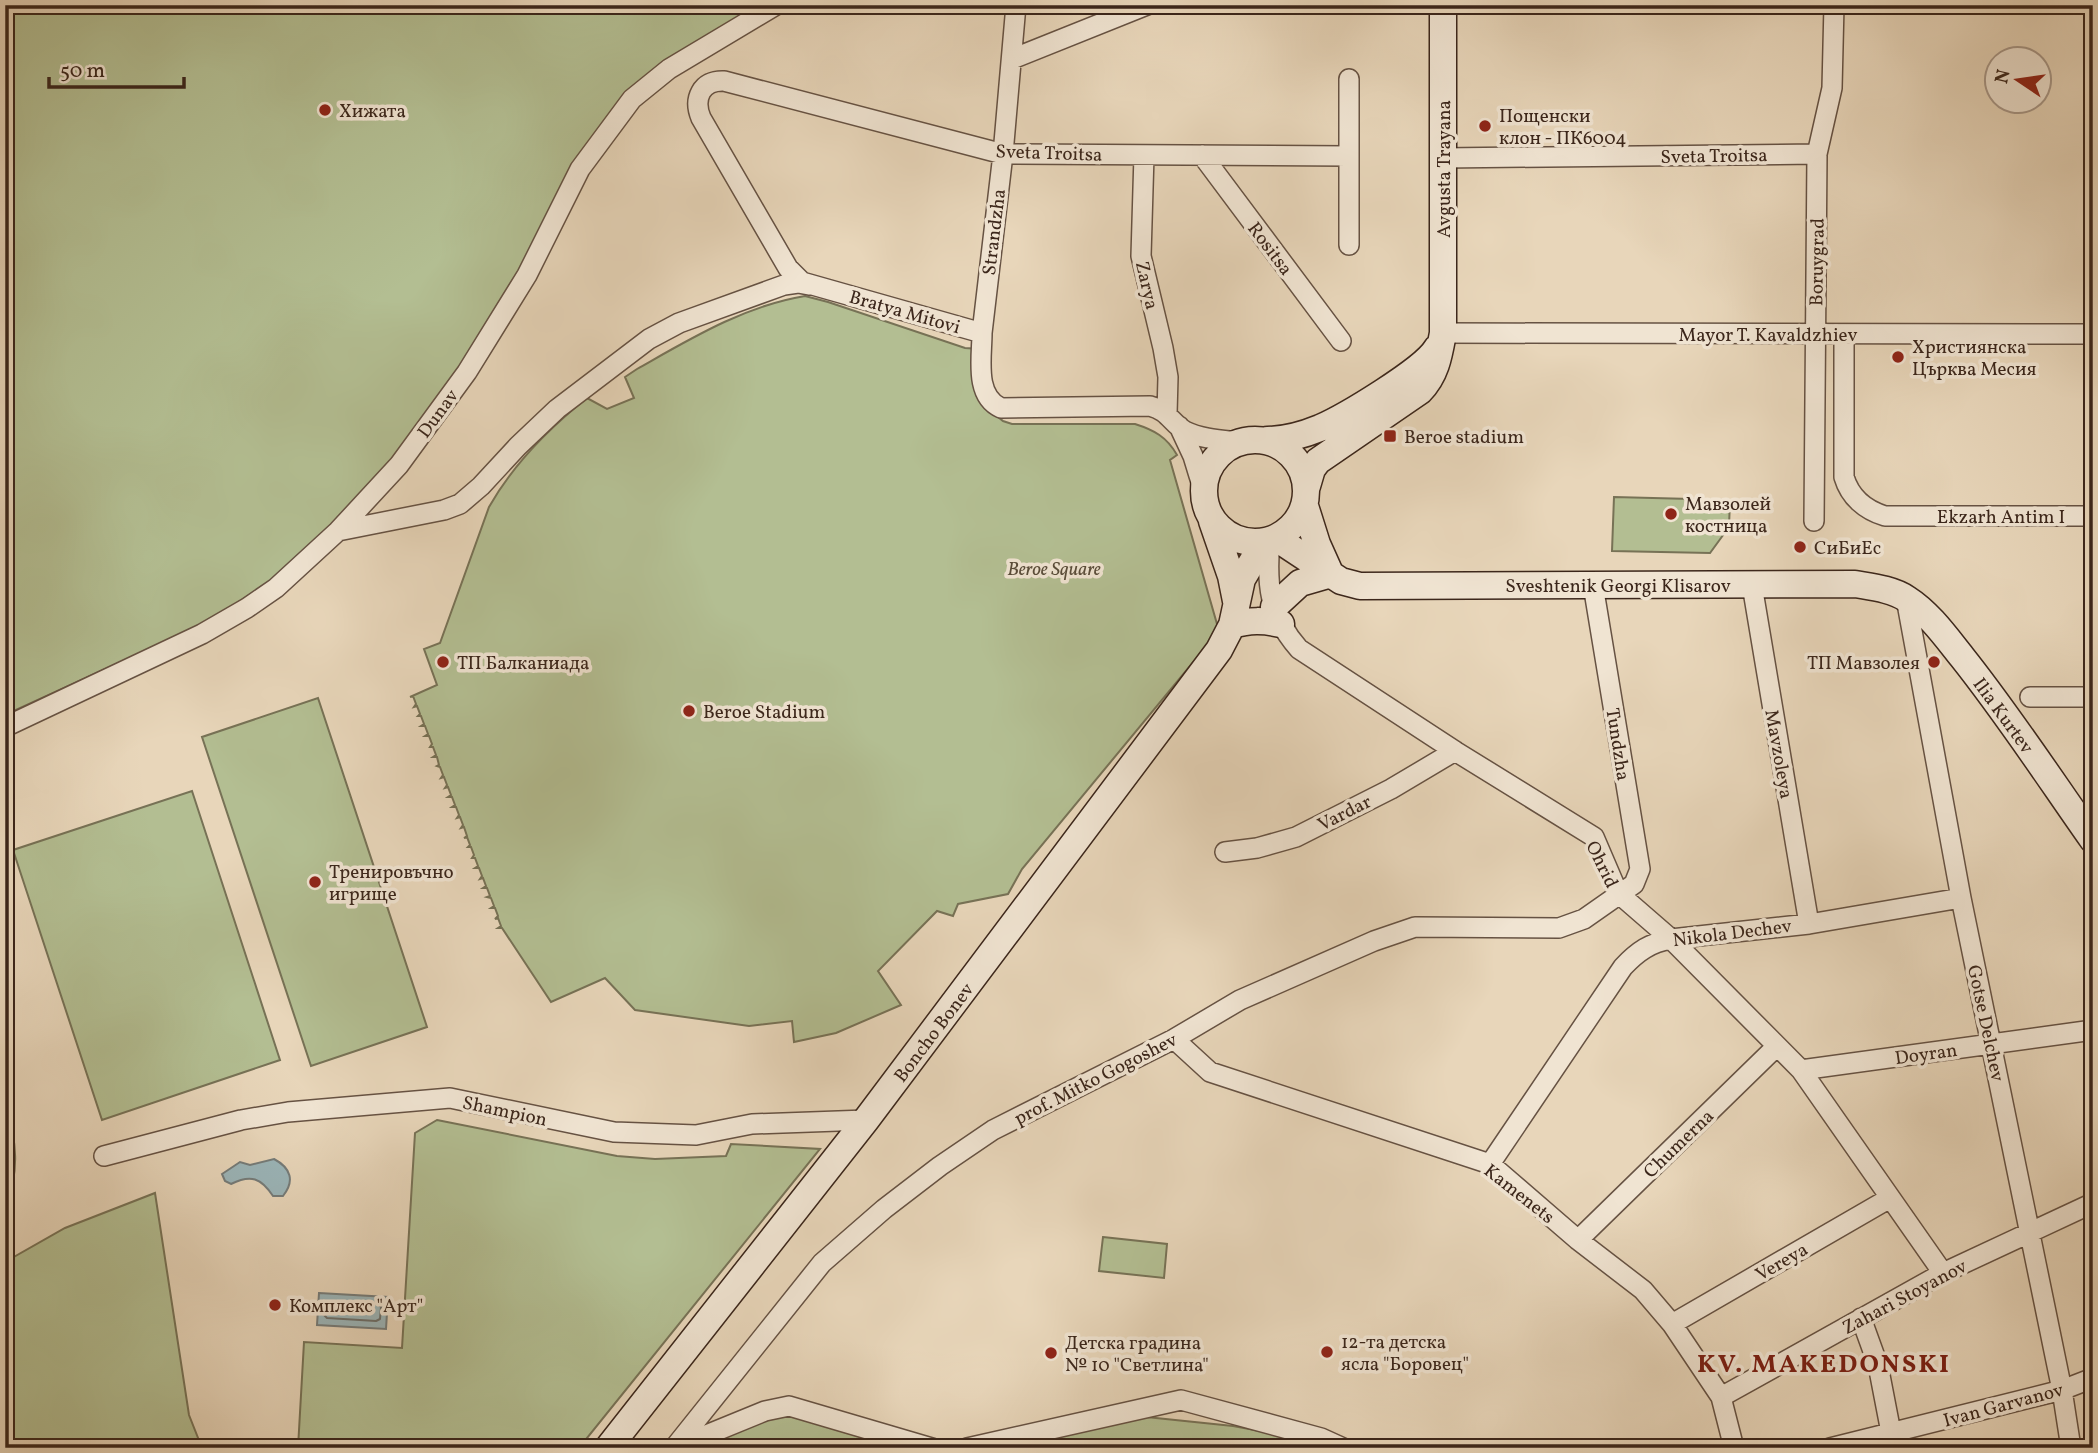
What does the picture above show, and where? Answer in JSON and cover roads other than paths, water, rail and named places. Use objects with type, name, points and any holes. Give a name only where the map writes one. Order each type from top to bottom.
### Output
[{"type":"street","name":"Dunav","points":[[5,727],[202,634],[232,617],[276,587],[338,531],[399,465],[460,382],[527,275],[577,174],[625,107],[647,85],[669,69],[776,5]]},
{"type":"street","name":"Strandzha","points":[[982,333],[1003,154],[1016,5]]},
{"type":"street","points":[[1012,59],[1147,5]]},
{"type":"street","name":"Avgusta Trayana","points":[[1306,496],[1312,469],[1322,458],[1424,388],[1438,361],[1443,334],[1443,5]]},
{"type":"street","name":"Boruygrad","points":[[1814,521],[1817,154],[1832,88],[1833,5]]},
{"type":"street","points":[[1349,79],[1349,245]]},
{"type":"street","name":"Sveta Troitsa","points":[[717,81],[1003,154],[1349,156]]},
{"type":"street","name":"Bratya Mitovi","points":[[717,81],[701,90],[698,100],[701,118],[789,268],[798,278],[810,285],[982,333],[983,383],[986,396],[998,407],[1145,406],[1173,420],[1187,432],[1240,442]]},
{"type":"street","name":"Sveta Troitsa","points":[[1443,158],[1817,154]]},
{"type":"street","name":"Zarya","points":[[1144,155],[1141,256],[1167,368],[1173,420]]},
{"type":"street","name":"Rositsa","points":[[1202,155],[1341,341]]},
{"type":"street","points":[[338,531],[450,508],[463,502],[556,409],[658,334],[683,321],[784,285],[810,285]]},
{"type":"street","points":[[1204,492],[1206,475],[1214,459],[1227,448],[1240,442],[1267,440],[1311,431],[1337,419],[1422,366],[1436,351],[1443,334]]},
{"type":"street","name":"Mayor T. Kavaldzhiev","points":[[1443,334],[2093,334]]},
{"type":"street","name":"Ekzarh Antim I","points":[[1844,334],[1844,477],[1851,493],[1872,512],[1885,516],[2093,516]]},
{"type":"street","points":[[1173,420],[1193,456],[1206,505],[1231,576],[1234,614],[1247,621],[1264,620],[1277,615],[1300,583],[1331,575],[1317,544],[1303,471],[1294,457],[1282,446],[1267,440]]},
{"type":"street","points":[[1211,518],[1225,533],[1234,538],[1244,541],[1270,540],[1294,525],[1306,496]]},
{"type":"street","points":[[1270,540],[1269,587],[1277,615]]},
{"type":"street","name":"Sveshtenik Georgi Klisarov","points":[[1270,540],[1350,585],[1360,586],[1856,584],[1875,587],[1906,598]]},
{"type":"street","name":"Boncho Bonev","points":[[608,1448],[866,1121],[1219,650],[1234,614],[1242,579],[1270,540]]},
{"type":"street","name":"Tundzha","points":[[1592,585],[1640,869],[1634,884],[1618,894]]},
{"type":"street","name":"Mavzoleya","points":[[1752,585],[1808,924]]},
{"type":"street","name":"Ilia Kurtev","points":[[1906,598],[1927,616],[1972,670],[2093,840]]},
{"type":"street","name":"Gotse Delchev","points":[[1906,598],[1961,898],[1993,1045],[2028,1234],[2062,1390],[2071,1448]]},
{"type":"street","name":"Ohrid","points":[[1277,615],[1284,632],[1299,649],[1455,751],[1594,837],[1618,894],[1671,939],[1801,1070],[1943,1273]]},
{"type":"street","points":[[2030,697],[2093,697]]},
{"type":"street","name":"Vardar","points":[[1225,852],[1257,848],[1296,837],[1391,789],[1455,751]]},
{"type":"street","name":"prof. Mitko Gogoshev","points":[[675,1448],[822,1263],[884,1209],[993,1130],[1174,1039],[1240,1000],[1374,941],[1415,927],[1559,928],[1584,919],[1618,894]]},
{"type":"street","name":"Nikola Dechev","points":[[1490,1164],[1623,967],[1637,952],[1652,943],[1808,924],[1961,898]]},
{"type":"street","name":"Doyran","points":[[1801,1070],[2093,1030]]},
{"type":"street","name":"Kamenets","points":[[1174,1039],[1210,1072],[1490,1164],[1578,1240],[1643,1290],[1672,1324],[1721,1397],[1734,1448]]},
{"type":"street","name":"Chumerna","points":[[1578,1240],[1777,1046]]},
{"type":"street","name":"Shampion","points":[[104,1156],[241,1120],[288,1112],[450,1098],[614,1132],[696,1135],[752,1124],[866,1121]]},
{"type":"street","name":"Vereya","points":[[1672,1324],[1890,1198]]},
{"type":"street","name":"Zahari Stoyanov","points":[[1721,1397],[1943,1273],[2093,1203]]},
{"type":"street","points":[[1861,1318],[1878,1365],[1893,1440]]},
{"type":"street","name":"Ivan Garvanov","points":[[1830,1448],[1893,1440],[2062,1390],[2093,1378]]},
{"type":"street","points":[[967,1448],[1181,1400],[1321,1438],[1343,1448]]},
{"type":"street","points":[[675,1448],[765,1411],[789,1406],[932,1448]]},
{"type":"water","points":[[274,1159],[284,1166],[289,1175],[289,1185],[283,1196],[273,1196],[264,1185],[255,1180],[244,1179],[231,1184],[225,1181],[222,1174],[240,1162],[250,1165]]},
{"type":"water","points":[[319,1293],[388,1297],[386,1329],[317,1325]]},
{"type":"place","name":"Хижата","points":[[325,110]]},
{"type":"place","name":"Пощенски клон - ПК6004","points":[[1485,126]]},
{"type":"place","name":"Християнска Църква Месия","points":[[1898,357]]},
{"type":"place","name":"Beroe stadium","points":[[1390,436]]},
{"type":"place","name":"Мавзолей костница","points":[[1671,514]]},
{"type":"place","name":"СиБиЕс","points":[[1800,547]]},
{"type":"place","name":"ТП Балканиада","points":[[443,662]]},
{"type":"place","name":"ТП Мавзолея","points":[[1934,662]]},
{"type":"place","name":"Beroe Stadium","points":[[689,711]]},
{"type":"place","name":"Тренировъчно игрище","points":[[315,882]]},
{"type":"place","name":"Комплекс \"Арт\"","points":[[275,1305]]},
{"type":"place","name":"12-та детска ясла \"Боровец\"","points":[[1327,1352]]},
{"type":"place","name":"Детска градина № 10 \"Светлина\"","points":[[1051,1353]]},
{"type":"district","name":"KV. MAKEDONSKI","points":[[1824,1363]]},
{"type":"park label","name":"Beroe Square","points":[[1054,568]]}]
